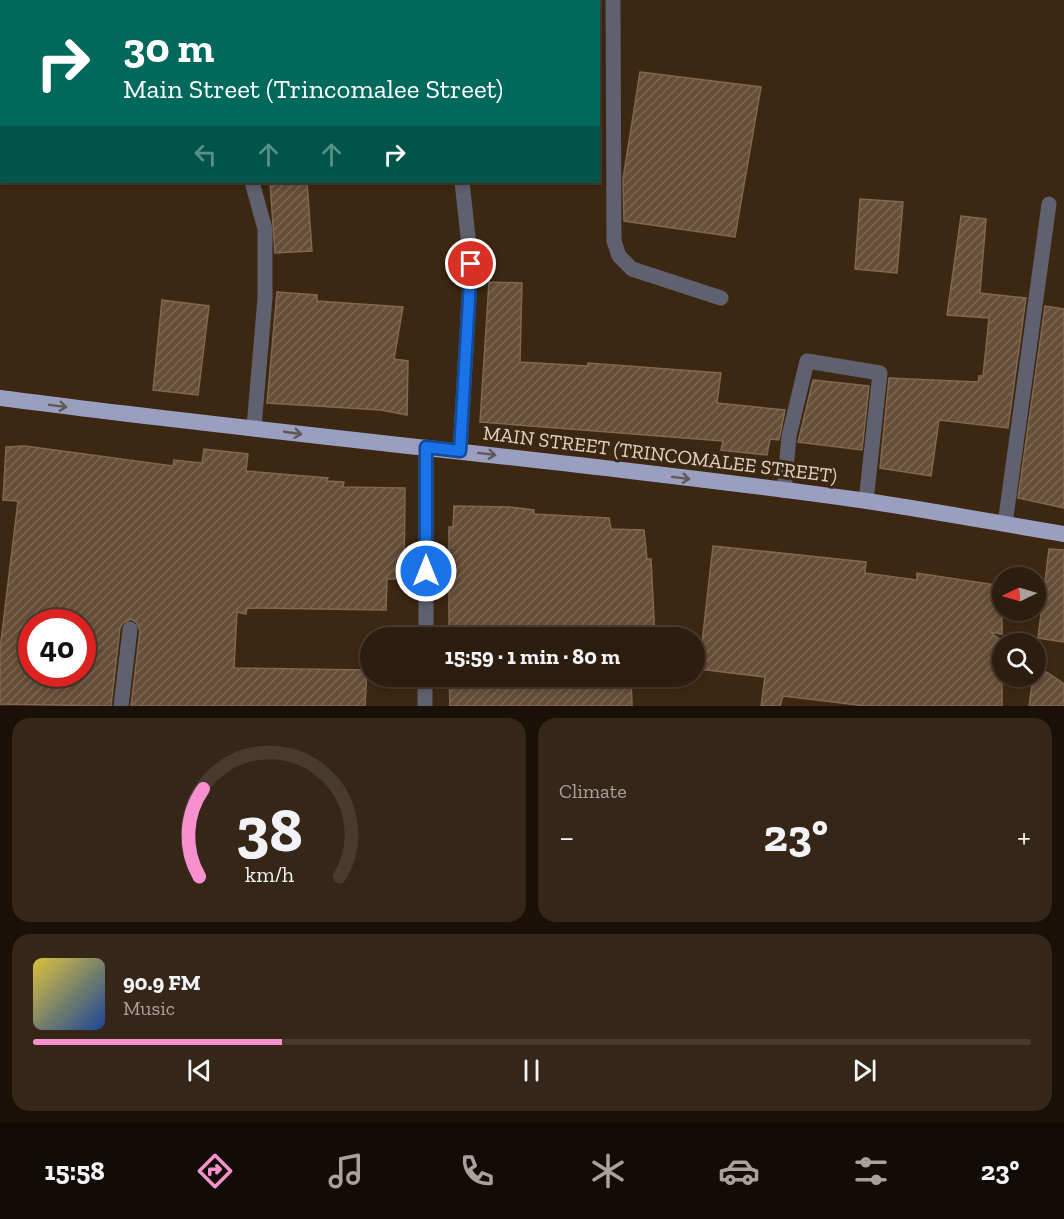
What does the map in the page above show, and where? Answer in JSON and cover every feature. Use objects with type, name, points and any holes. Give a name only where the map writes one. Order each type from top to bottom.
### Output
[{"type":"highway","name":"MAIN STREET (TRINCOMALEE STREET)","points":[[0,398],[178,422],[254,427],[866,501],[1064,534]]},
{"type":"street","points":[[613,0],[614,241],[619,256],[632,269],[721,298]]},
{"type":"street","points":[[252,183],[265,229],[265,298],[254,427]]},
{"type":"street","points":[[460,451],[471,264],[462,183]]},
{"type":"street","points":[[1005,524],[1049,204]]},
{"type":"street","points":[[784,491],[789,436],[807,361],[880,373],[866,501]]},
{"type":"street","points":[[426,447],[426,627]]},
{"type":"street","points":[[121,706],[130,629]]},
{"type":"street","points":[[425,687],[425,706]]},
{"type":"building","points":[[640,72],[761,87],[735,237],[624,221],[623,179]]},
{"type":"building","points":[[270,183],[307,183],[312,251],[275,253]]},
{"type":"building","points":[[860,199],[903,202],[897,273],[855,269]]},
{"type":"building","points":[[961,216],[986,219],[980,293],[1026,298],[1008,428],[939,420],[931,476],[880,468],[889,378],[978,382],[979,376],[983,376],[989,318],[947,315]]},
{"type":"building","points":[[489,282],[522,283],[520,362],[588,366],[588,363],[721,373],[717,403],[785,410],[779,440],[770,439],[767,455],[721,450],[723,441],[480,422]]},
{"type":"building","points":[[277,292],[317,295],[317,301],[403,307],[394,359],[408,361],[407,415],[381,410],[267,403]]},
{"type":"building","points":[[162,300],[209,306],[198,395],[153,390]]},
{"type":"building","points":[[1045,306],[1064,309],[1064,508],[1018,498]]},
{"type":"building","points":[[813,380],[869,386],[862,450],[798,442]]},
{"type":"building","points":[[25,446],[173,466],[174,460],[202,463],[204,449],[248,454],[246,471],[328,478],[326,481],[344,482],[343,487],[405,488],[404,579],[387,579],[386,610],[247,608],[246,614],[237,612],[234,668],[360,670],[360,687],[366,687],[365,706],[131,706],[140,630],[136,622],[131,619],[123,623],[120,628],[111,706],[0,704],[0,649],[18,501],[3,500],[6,447]]},
{"type":"building","points":[[454,506],[510,507],[534,510],[534,514],[609,518],[611,529],[644,530],[647,559],[651,559],[654,627],[449,627],[449,527],[453,527]]},
{"type":"building","points":[[713,546],[866,562],[865,573],[917,580],[917,573],[992,584],[992,621],[1002,621],[1002,633],[990,632],[992,634],[992,687],[1002,687],[1002,706],[866,706],[783,696],[780,706],[761,706],[765,677],[705,670],[704,627]]},
{"type":"building","points":[[1049,549],[1064,550],[1064,642],[1046,639],[1046,633],[1039,633],[1040,621],[1046,621],[1046,573]]},
{"type":"building","points":[[1046,672],[1064,684],[1064,706],[1029,706],[1032,687],[1046,687]]},
{"type":"building","points":[[449,687],[631,687],[632,706],[450,706]]},
{"type":"route","points":[[426,571],[426,447],[460,451],[471,264]]}]
